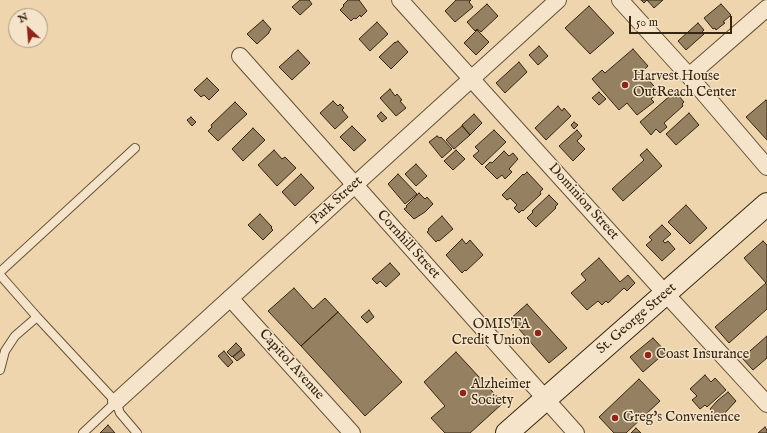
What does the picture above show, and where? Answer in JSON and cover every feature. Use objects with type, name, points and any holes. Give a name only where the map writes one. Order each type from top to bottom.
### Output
[{"type":"main road","name":"St. George Street","points":[[507,433],[767,204]]},
{"type":"street","name":"Dominion Street","points":[[400,0],[767,404]]},
{"type":"street","name":"Park Street","points":[[116,402],[558,0]]},
{"type":"street","points":[[620,0],[689,76],[767,167]]},
{"type":"street","points":[[689,76],[767,8]]},
{"type":"street","name":"Cornhill Street","points":[[240,56],[576,433]]},
{"type":"street","name":"Capitol Avenue","points":[[230,298],[352,433]]},
{"type":"lane","points":[[0,272],[135,148]]},
{"type":"lane","points":[[0,275],[116,402],[120,413],[137,433]]},
{"type":"lane","points":[[0,370],[5,351],[16,336],[37,317]]},
{"type":"lane","points":[[83,433],[116,402]]},
{"type":"building","points":[[300,0],[309,0],[312,4],[300,15],[292,7]]},
{"type":"building","points":[[348,0],[359,0],[367,11],[361,17],[360,15],[351,21],[340,10]]},
{"type":"building","points":[[456,0],[471,0],[469,2],[473,7],[455,22],[445,11]]},
{"type":"building","points":[[647,0],[663,0],[654,8]]},
{"type":"building","points":[[487,4],[498,16],[481,32],[477,29],[475,31],[467,22]]},
{"type":"building","points":[[721,4],[731,15],[723,22],[725,23],[716,30],[715,28],[713,29],[704,18]]},
{"type":"building","points":[[589,6],[614,33],[590,54],[565,28]]},
{"type":"building","points":[[263,20],[271,29],[269,33],[257,44],[247,34]]},
{"type":"building","points":[[377,22],[388,34],[370,51],[359,39]]},
{"type":"building","points":[[698,23],[704,30],[702,32],[704,34],[686,50],[678,41]]},
{"type":"building","points":[[477,30],[489,42],[476,55],[464,43]]},
{"type":"building","points":[[398,41],[408,52],[391,69],[379,57]]},
{"type":"building","points":[[539,46],[548,56],[538,65],[529,55]]},
{"type":"building","name":"Harvest House OutReach Center","points":[[633,49],[648,66],[642,72],[659,92],[651,99],[654,102],[637,115],[627,103],[619,110],[592,79],[602,70],[605,73]]},
{"type":"building","points":[[298,50],[310,63],[292,80],[279,67]]},
{"type":"building","points":[[519,62],[527,72],[505,93],[496,83]]},
{"type":"building","points":[[207,78],[219,90],[209,100],[204,95],[201,97],[194,90]]},
{"type":"building","points":[[390,89],[395,96],[397,94],[402,100],[400,101],[406,108],[396,116],[380,98]]},
{"type":"building","points":[[599,92],[606,99],[599,105],[592,98]]},
{"type":"building","points":[[672,94],[676,98],[678,95],[684,102],[682,104],[683,106],[664,123],[667,127],[660,133],[656,129],[651,135],[640,122]]},
{"type":"building","points":[[766,100],[767,101],[767,140],[746,117]]},
{"type":"building","points":[[333,101],[338,106],[340,104],[344,108],[342,110],[348,117],[335,129],[320,113]]},
{"type":"building","points":[[235,102],[247,114],[218,141],[208,131],[212,127],[211,125]]},
{"type":"building","points":[[558,106],[562,111],[564,108],[571,116],[546,140],[535,128]]},
{"type":"building","points":[[381,112],[387,118],[382,122],[377,116]]},
{"type":"building","points":[[689,113],[699,125],[676,145],[666,134]]},
{"type":"building","points":[[474,114],[482,123],[470,135],[462,125]]},
{"type":"building","points":[[191,117],[196,122],[192,126],[187,120]]},
{"type":"building","points":[[574,122],[578,125],[574,129],[571,125]]},
{"type":"building","points":[[352,126],[366,140],[354,151],[340,137]]},
{"type":"building","points":[[462,126],[470,135],[454,149],[446,140]]},
{"type":"building","points":[[253,128],[265,140],[243,161],[232,149]]},
{"type":"building","points":[[494,130],[506,142],[482,165],[473,156],[479,151],[475,147]]},
{"type":"building","points":[[577,130],[582,136],[577,141],[585,149],[573,161],[559,146]]},
{"type":"building","points":[[437,136],[440,138],[441,137],[452,149],[442,158],[429,142]]},
{"type":"building","points":[[647,149],[662,166],[623,201],[612,189],[644,160],[640,155]]},
{"type":"building","points":[[274,150],[282,159],[285,157],[296,168],[277,186],[258,165]]},
{"type":"building","points":[[456,150],[465,159],[453,170],[444,161]]},
{"type":"building","points":[[504,151],[509,156],[513,153],[518,159],[509,169],[512,172],[505,179],[502,175],[497,179],[485,167],[490,162],[492,163]]},
{"type":"building","points":[[416,164],[427,176],[416,186],[405,174]]},
{"type":"building","points":[[527,172],[543,189],[540,192],[541,194],[519,213],[514,208],[517,205],[510,198],[507,200],[502,195],[523,174],[524,175]]},
{"type":"building","points":[[301,174],[314,188],[295,206],[282,192]]},
{"type":"building","points":[[398,174],[417,194],[405,204],[388,184]]},
{"type":"building","points":[[419,193],[425,199],[427,197],[433,204],[425,212],[414,219],[404,209]]},
{"type":"building","points":[[549,195],[558,204],[555,207],[556,208],[536,227],[527,218],[533,212],[532,211]]},
{"type":"building","points":[[686,205],[707,228],[690,244],[668,222]]},
{"type":"building","points":[[260,214],[273,230],[263,240],[248,225]]},
{"type":"building","points":[[442,216],[453,229],[436,242],[427,232],[429,230],[428,229]]},
{"type":"building","points":[[662,225],[671,234],[663,241],[665,243],[668,241],[675,249],[662,261],[646,245],[652,240],[649,237]]},
{"type":"building","points":[[462,239],[466,244],[470,240],[483,255],[462,273],[446,255]]},
{"type":"building","points":[[763,241],[767,245],[767,309],[729,343],[715,327],[766,283],[744,258]]},
{"type":"building","points":[[599,258],[620,282],[628,275],[635,283],[627,291],[624,288],[608,303],[606,301],[602,305],[598,301],[587,310],[571,293],[586,280],[581,274]]},
{"type":"building","points":[[390,263],[400,274],[386,287],[380,281],[377,284],[372,279]]},
{"type":"building","points":[[294,288],[313,309],[325,298],[338,312],[301,346],[268,311]]},
{"type":"building","name":"OMISTA Credit Union","points":[[527,304],[567,348],[549,363],[510,319]]},
{"type":"building","points":[[369,310],[374,317],[367,323],[361,317]]},
{"type":"building","points":[[338,312],[402,382],[365,416],[301,346]]},
{"type":"building","points":[[767,336],[767,358],[753,370],[742,358]]},
{"type":"building","name":"Coast Insurance","points":[[653,338],[666,352],[643,372],[630,357]]},
{"type":"building","points":[[236,343],[242,349],[232,357],[227,352]]},
{"type":"building","points":[[241,350],[245,355],[237,361],[233,357]]},
{"type":"building","points":[[224,351],[233,362],[228,367],[218,356]]},
{"type":"building","name":"Alzheimer Society","points":[[456,352],[503,403],[470,433],[445,433],[431,418],[445,406],[424,382]]},
{"type":"building","points":[[705,375],[711,382],[715,378],[726,390],[707,407],[705,405],[700,409],[692,400],[697,396],[690,389]]},
{"type":"building","points":[[639,379],[660,401],[626,433],[614,433],[599,417]]},
{"type":"building","points":[[728,392],[736,401],[724,414],[723,413],[714,420],[710,416],[713,413],[710,409]]},
{"type":"building","points":[[108,425],[115,433],[100,433]]},
{"type":"building","points":[[765,427],[767,433],[758,433]]},
{"type":"building","points":[[636,428],[641,433],[631,433]]},
{"type":"place","name":"Harvest House OutReach Center","points":[[625,85]]},
{"type":"place","name":"OMISTA Credit Union","points":[[538,333]]},
{"type":"place","name":"Coast Insurance","points":[[648,355]]},
{"type":"place","name":"Alzheimer Society","points":[[463,393]]},
{"type":"place","name":"Greg's Convenience","points":[[615,418]]}]
